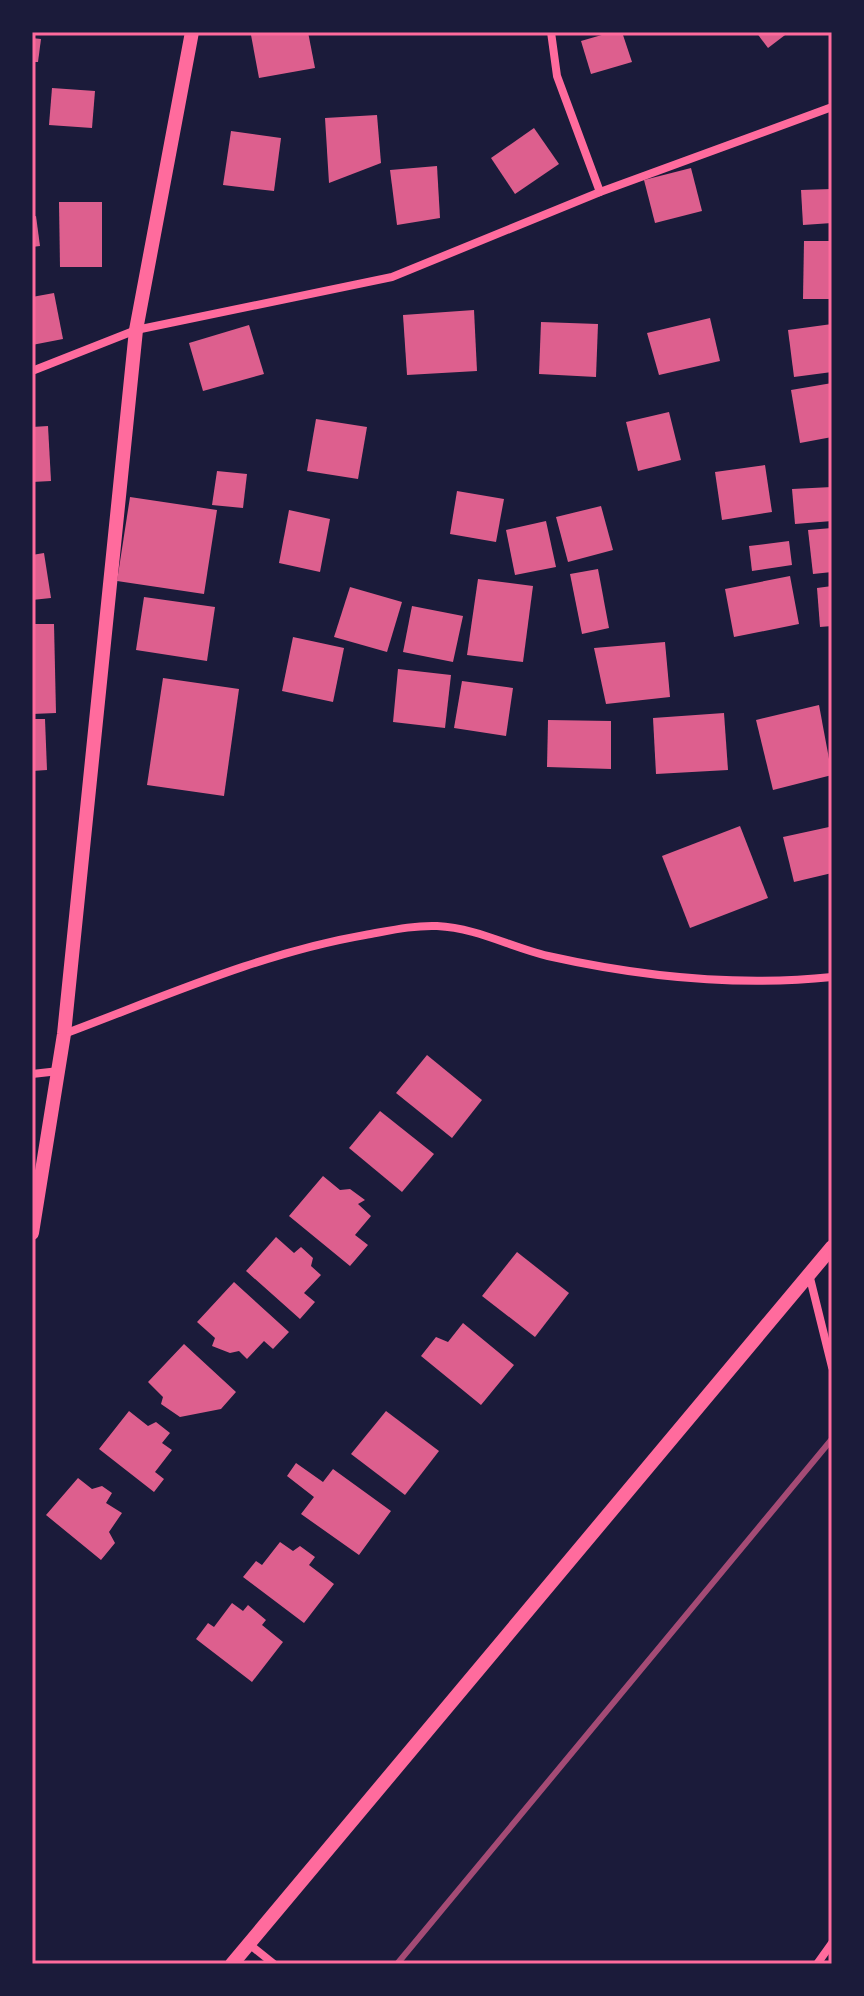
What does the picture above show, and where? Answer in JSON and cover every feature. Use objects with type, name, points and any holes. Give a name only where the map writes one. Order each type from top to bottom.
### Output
[{"type":"street","points":[[32,1233],[64,1034],[136,330],[192,32]]},
{"type":"street","points":[[551,32],[557,76],[600,192]]},
{"type":"street","points":[[32,371],[136,330],[392,277],[600,192],[832,107]]},
{"type":"street","points":[[64,1034],[225,973],[318,943],[435,926],[477,931],[537,953],[605,969],[727,983],[832,977]]},
{"type":"street","points":[[32,1074],[59,1071]]},
{"type":"street","points":[[232,1964],[832,1247]]},
{"type":"street","points":[[809,1274],[832,1367]]},
{"type":"street","points":[[817,1964],[832,1943]]},
{"type":"street","points":[[249,1944],[274,1964]]},
{"type":"building","points":[[308,32],[315,68],[259,78],[251,35]]},
{"type":"building","points":[[622,32],[632,62],[591,74],[581,41]]},
{"type":"building","points":[[756,32],[789,32],[768,48]]},
{"type":"building","points":[[32,38],[41,39],[38,62],[32,62]]},
{"type":"building","points":[[52,88],[95,91],[92,128],[49,125]]},
{"type":"building","points":[[377,115],[381,163],[329,183],[325,118]]},
{"type":"building","points":[[534,128],[559,164],[515,194],[491,158]]},
{"type":"building","points":[[231,131],[281,138],[274,191],[223,185]]},
{"type":"building","points":[[437,166],[440,218],[397,225],[390,170]]},
{"type":"building","points":[[691,168],[702,211],[655,223],[644,180]]},
{"type":"building","points":[[832,189],[832,223],[803,225],[801,190]]},
{"type":"building","points":[[59,202],[102,202],[102,267],[60,267]]},
{"type":"building","points":[[36,216],[40,246],[32,247],[32,217]]},
{"type":"building","points":[[804,241],[832,241],[832,299],[803,299]]},
{"type":"building","points":[[54,293],[63,339],[32,345],[32,297]]},
{"type":"building","points":[[474,310],[477,371],[407,375],[403,315]]},
{"type":"building","points":[[710,318],[720,361],[659,375],[647,333]]},
{"type":"building","points":[[541,322],[598,324],[596,377],[539,374]]},
{"type":"building","points":[[832,324],[832,372],[794,377],[788,330]]},
{"type":"building","points":[[249,325],[264,374],[203,391],[189,343]]},
{"type":"building","points":[[832,383],[832,437],[800,443],[791,390]]},
{"type":"building","points":[[669,412],[681,460],[638,471],[626,422]]},
{"type":"building","points":[[316,419],[367,427],[358,479],[307,471]]},
{"type":"building","points":[[48,426],[51,481],[32,482],[32,427]]},
{"type":"building","points":[[765,465],[772,512],[722,520],[715,472]]},
{"type":"building","points":[[217,471],[247,474],[243,508],[212,505]]},
{"type":"building","points":[[832,487],[832,521],[795,524],[792,489]]},
{"type":"building","points":[[457,491],[504,499],[496,542],[450,534]]},
{"type":"building","points":[[130,497],[217,510],[204,594],[117,581]]},
{"type":"building","points":[[601,506],[613,550],[568,562],[556,517]]},
{"type":"building","points":[[289,510],[330,519],[320,572],[279,563]]},
{"type":"building","points":[[546,521],[556,567],[515,575],[506,530]]},
{"type":"building","points":[[832,528],[832,572],[813,574],[808,530]]},
{"type":"building","points":[[789,541],[792,565],[752,571],[749,546]]},
{"type":"building","points":[[44,553],[51,598],[32,600],[32,555]]},
{"type":"building","points":[[598,569],[609,628],[582,634],[570,574]]},
{"type":"building","points":[[790,576],[799,624],[734,637],[725,589]]},
{"type":"building","points":[[478,579],[533,586],[523,662],[467,655]]},
{"type":"building","points":[[832,586],[832,626],[820,627],[817,588]]},
{"type":"building","points":[[350,587],[402,602],[387,652],[334,637]]},
{"type":"building","points":[[144,597],[215,607],[207,661],[136,650]]},
{"type":"building","points":[[412,606],[463,616],[453,662],[403,652]]},
{"type":"building","points":[[32,624],[54,624],[56,713],[32,714]]},
{"type":"building","points":[[293,637],[344,648],[333,702],[282,691]]},
{"type":"building","points":[[665,642],[670,697],[606,704],[594,648]]},
{"type":"building","points":[[398,669],[451,675],[445,728],[393,722]]},
{"type":"building","points":[[163,678],[239,689],[224,796],[147,785]]},
{"type":"building","points":[[462,681],[513,688],[506,736],[454,728]]},
{"type":"building","points":[[819,705],[832,775],[773,790],[756,720]]},
{"type":"building","points":[[724,713],[728,770],[656,774],[653,718]]},
{"type":"building","points":[[32,719],[45,719],[47,770],[32,771]]},
{"type":"building","points":[[548,720],[611,721],[611,769],[547,767]]},
{"type":"building","points":[[740,826],[768,898],[690,928],[662,856]]},
{"type":"building","points":[[829,827],[832,873],[794,882],[783,837]]},
{"type":"building","points":[[427,1055],[482,1100],[452,1138],[396,1093]]},
{"type":"building","points":[[380,1111],[434,1154],[402,1192],[349,1148]]},
{"type":"building","points":[[323,1176],[340,1190],[350,1189],[365,1200],[358,1204],[371,1216],[355,1235],[368,1245],[350,1266],[289,1216]]},
{"type":"building","points":[[276,1237],[294,1253],[301,1247],[313,1258],[311,1266],[321,1275],[304,1293],[315,1302],[300,1319],[246,1271]]},
{"type":"building","points":[[517,1252],[569,1293],[535,1337],[482,1296]]},
{"type":"building","points":[[234,1282],[289,1332],[273,1349],[264,1341],[247,1359],[239,1351],[230,1353],[212,1346],[215,1338],[197,1322]]},
{"type":"building","points":[[463,1323],[514,1365],[481,1405],[421,1356],[436,1337],[448,1342]]},
{"type":"building","points":[[184,1344],[236,1392],[221,1409],[180,1417],[161,1404],[163,1397],[148,1382]]},
{"type":"building","points":[[129,1411],[148,1426],[156,1422],[170,1433],[162,1443],[172,1450],[155,1472],[164,1479],[154,1492],[99,1449]]},
{"type":"building","points":[[386,1411],[439,1451],[405,1495],[351,1454]]},
{"type":"building","points":[[296,1463],[323,1482],[333,1469],[391,1511],[359,1555],[301,1514],[314,1497],[287,1476]]},
{"type":"building","points":[[78,1478],[92,1489],[102,1486],[112,1493],[106,1503],[122,1513],[109,1532],[115,1543],[101,1560],[46,1515]]},
{"type":"building","points":[[280,1542],[293,1551],[300,1546],[315,1557],[309,1565],[334,1584],[304,1623],[243,1577],[256,1561],[262,1565]]},
{"type":"building","points":[[232,1603],[243,1611],[248,1605],[266,1620],[262,1625],[283,1642],[252,1682],[196,1639],[208,1623],[214,1627]]},
{"type":"railway","points":[[397,1964],[832,1439]]}]
